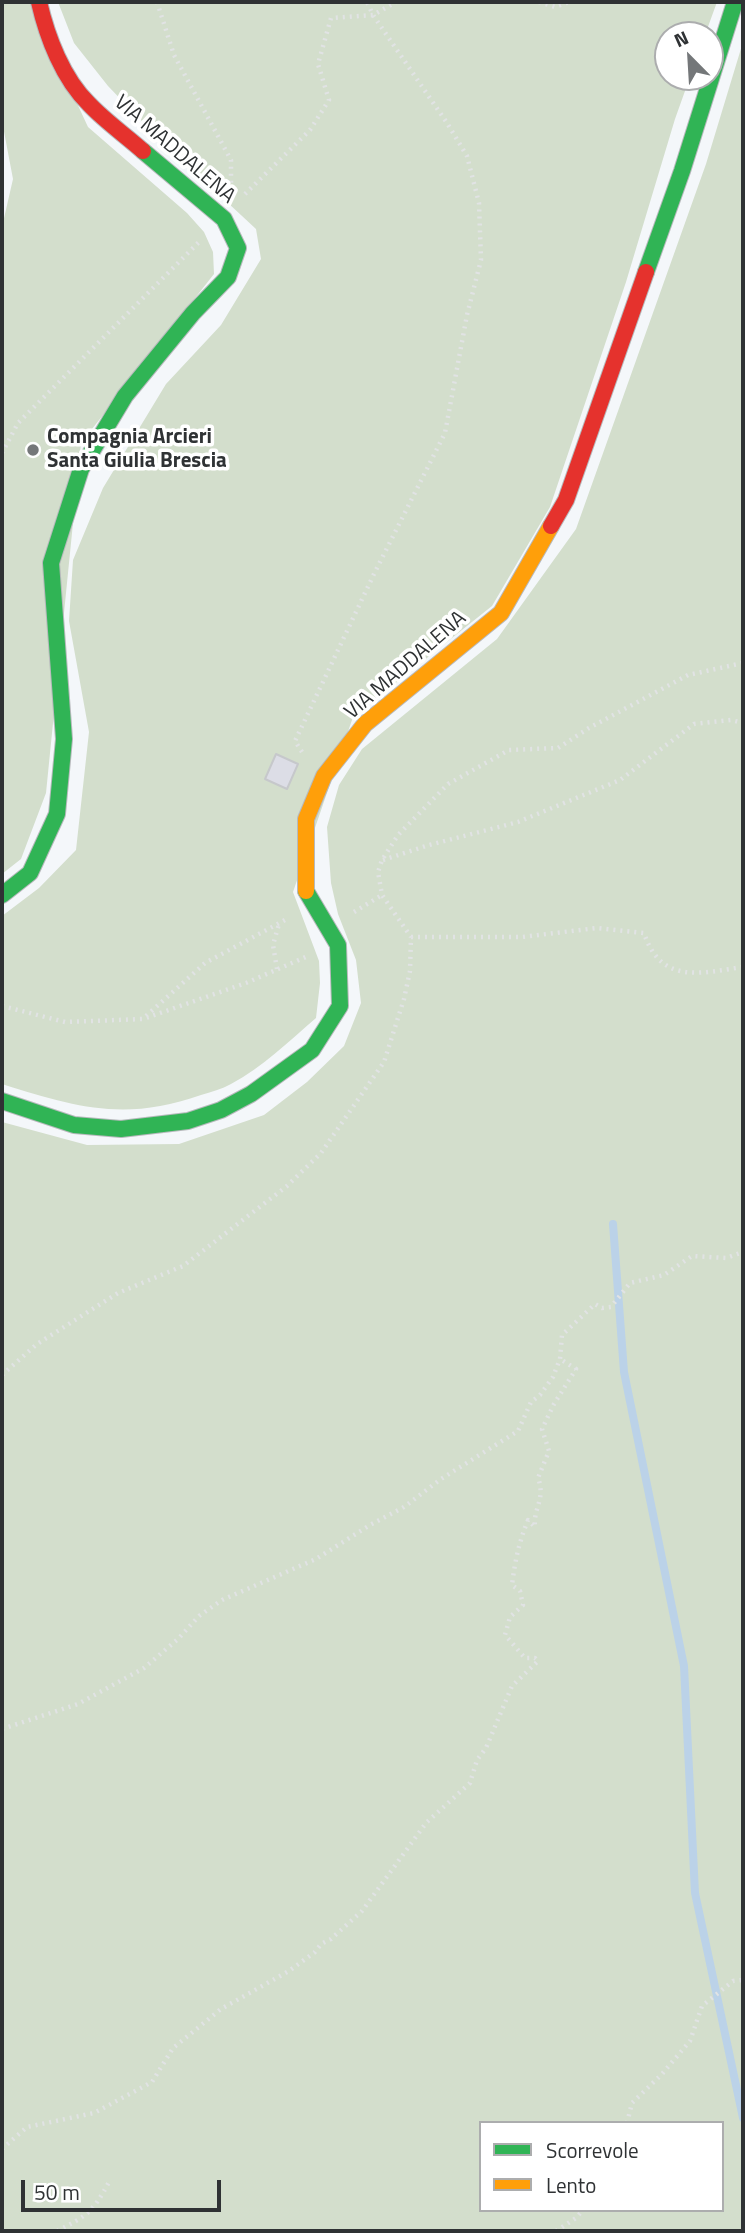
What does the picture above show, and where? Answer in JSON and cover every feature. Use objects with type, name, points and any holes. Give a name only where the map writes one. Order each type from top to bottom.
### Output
[{"type":"street","name":"VIA MADDALENA","points":[[2,895],[30,873],[57,814],[64,739],[51,562],[80,469],[125,396],[193,313],[228,277],[237,248],[224,217],[87,103],[62,67],[43,20],[39,2]]},
{"type":"street","name":"VIA MADDALENA","points":[[2,1101],[74,1125],[121,1129],[188,1121],[221,1110],[251,1094],[312,1050],[340,1006],[338,945],[305,890],[306,819],[324,776],[365,724],[501,613],[566,500],[682,171],[735,2]]},
{"type":"path","points":[[157,2],[174,55],[231,160],[231,186],[224,217]]},
{"type":"path","points":[[324,776],[307,759],[295,741],[373,576],[445,433],[467,315],[481,260],[479,203],[467,156],[367,2]]},
{"type":"path","points":[[2,453],[18,423],[310,130],[329,100],[318,64],[331,18],[373,15],[396,2]]},
{"type":"path","points":[[539,2],[555,7],[569,2]]},
{"type":"path","points":[[2,1375],[37,1344],[118,1293],[183,1266],[287,1186],[321,1153],[384,1062],[410,971],[411,937],[382,895],[378,872],[382,860],[398,835],[448,784],[509,750],[558,748],[589,728],[688,675],[743,663]]},
{"type":"path","points":[[382,860],[518,822],[620,780],[694,724],[731,720],[743,723]]},
{"type":"path","points":[[143,1019],[205,963],[314,905]]},
{"type":"path","points":[[277,970],[273,945],[280,923]]},
{"type":"path","points":[[411,937],[522,937],[597,928],[625,930],[644,933],[650,950],[662,963],[695,975],[743,967]]},
{"type":"path","points":[[2,1006],[65,1022],[143,1019],[246,983],[338,945]]},
{"type":"path","points":[[2,1730],[78,1704],[144,1668],[178,1639],[199,1616],[222,1600],[316,1559],[423,1495],[441,1479],[518,1431],[531,1402],[540,1395],[553,1377],[561,1359],[562,1335],[595,1304],[602,1308],[611,1307],[631,1283],[664,1275],[692,1255],[726,1258],[743,1252]]},
{"type":"path","points":[[2,2149],[27,2127],[94,2113],[152,2082],[173,2048],[221,2009],[289,1971],[362,1911],[426,1823],[470,1783],[477,1760],[486,1748],[512,1686],[538,1661],[535,1658],[525,1658],[505,1635],[510,1618],[523,1605],[520,1591],[512,1585],[517,1545],[528,1520],[535,1527],[534,1517],[542,1491],[538,1478],[549,1451],[542,1429],[576,1368],[561,1359]]},
{"type":"path","points":[[628,2121],[632,2103],[690,2041],[702,2006],[733,1981],[743,1980]]},
{"type":"path","points":[[57,2231],[82,2218],[96,2206],[109,2182]]},
{"type":"path","points":[[556,2231],[581,2212]]},
{"type":"green space","points":[[2,2],[30,2],[88,127],[187,213],[204,232],[213,252],[214,274],[81,443],[46,793],[21,859],[2,874],[2,227],[13,179],[2,121]]},
{"type":"green space","points":[[58,2],[717,2],[710,21],[654,21],[654,91],[685,91],[626,282],[550,507],[492,606],[353,717],[293,892],[319,961],[320,983],[316,1018],[265,1062],[231,1084],[174,1103],[148,1108],[77,1105],[2,1084],[2,916],[39,888],[76,850],[89,732],[69,621],[73,560],[103,488],[166,384],[221,325],[261,259],[256,229],[157,137],[108,86],[74,43]]},
{"type":"green space","points":[[743,42],[743,2231],[2,2231],[2,1122],[87,1145],[179,1144],[264,1115],[307,1082],[344,1046],[361,1003],[356,960],[338,914],[331,883],[327,827],[339,785],[362,749],[497,639],[576,529],[706,164]]},
{"type":"building","points":[[276,754],[298,764],[287,789],[265,779]]},
{"type":"waterway","points":[[613,1224],[624,1372],[684,1666],[695,1893],[743,2118]]},
{"type":"traffic: fast","points":[[646,272],[682,171],[735,2]]},
{"type":"traffic: fast","points":[[2,895],[30,873],[57,814],[64,739],[51,563],[81,469],[125,396],[193,313],[228,277],[238,248],[224,219],[143,151]]},
{"type":"traffic: fast","points":[[2,1101],[74,1125],[121,1129],[188,1121],[221,1110],[251,1094],[312,1050],[340,1006],[338,945],[306,891]]},
{"type":"traffic: slow","points":[[306,891],[306,819],[324,776],[365,724],[501,613],[551,526]]},
{"type":"traffic: jam","points":[[39,2],[51,43],[71,82],[95,110],[143,151]]},
{"type":"traffic: jam","points":[[551,526],[566,500],[646,272]]},
{"type":"place","name":"Compagnia Arcieri Santa Giulia Brescia","points":[[33,450]]}]
